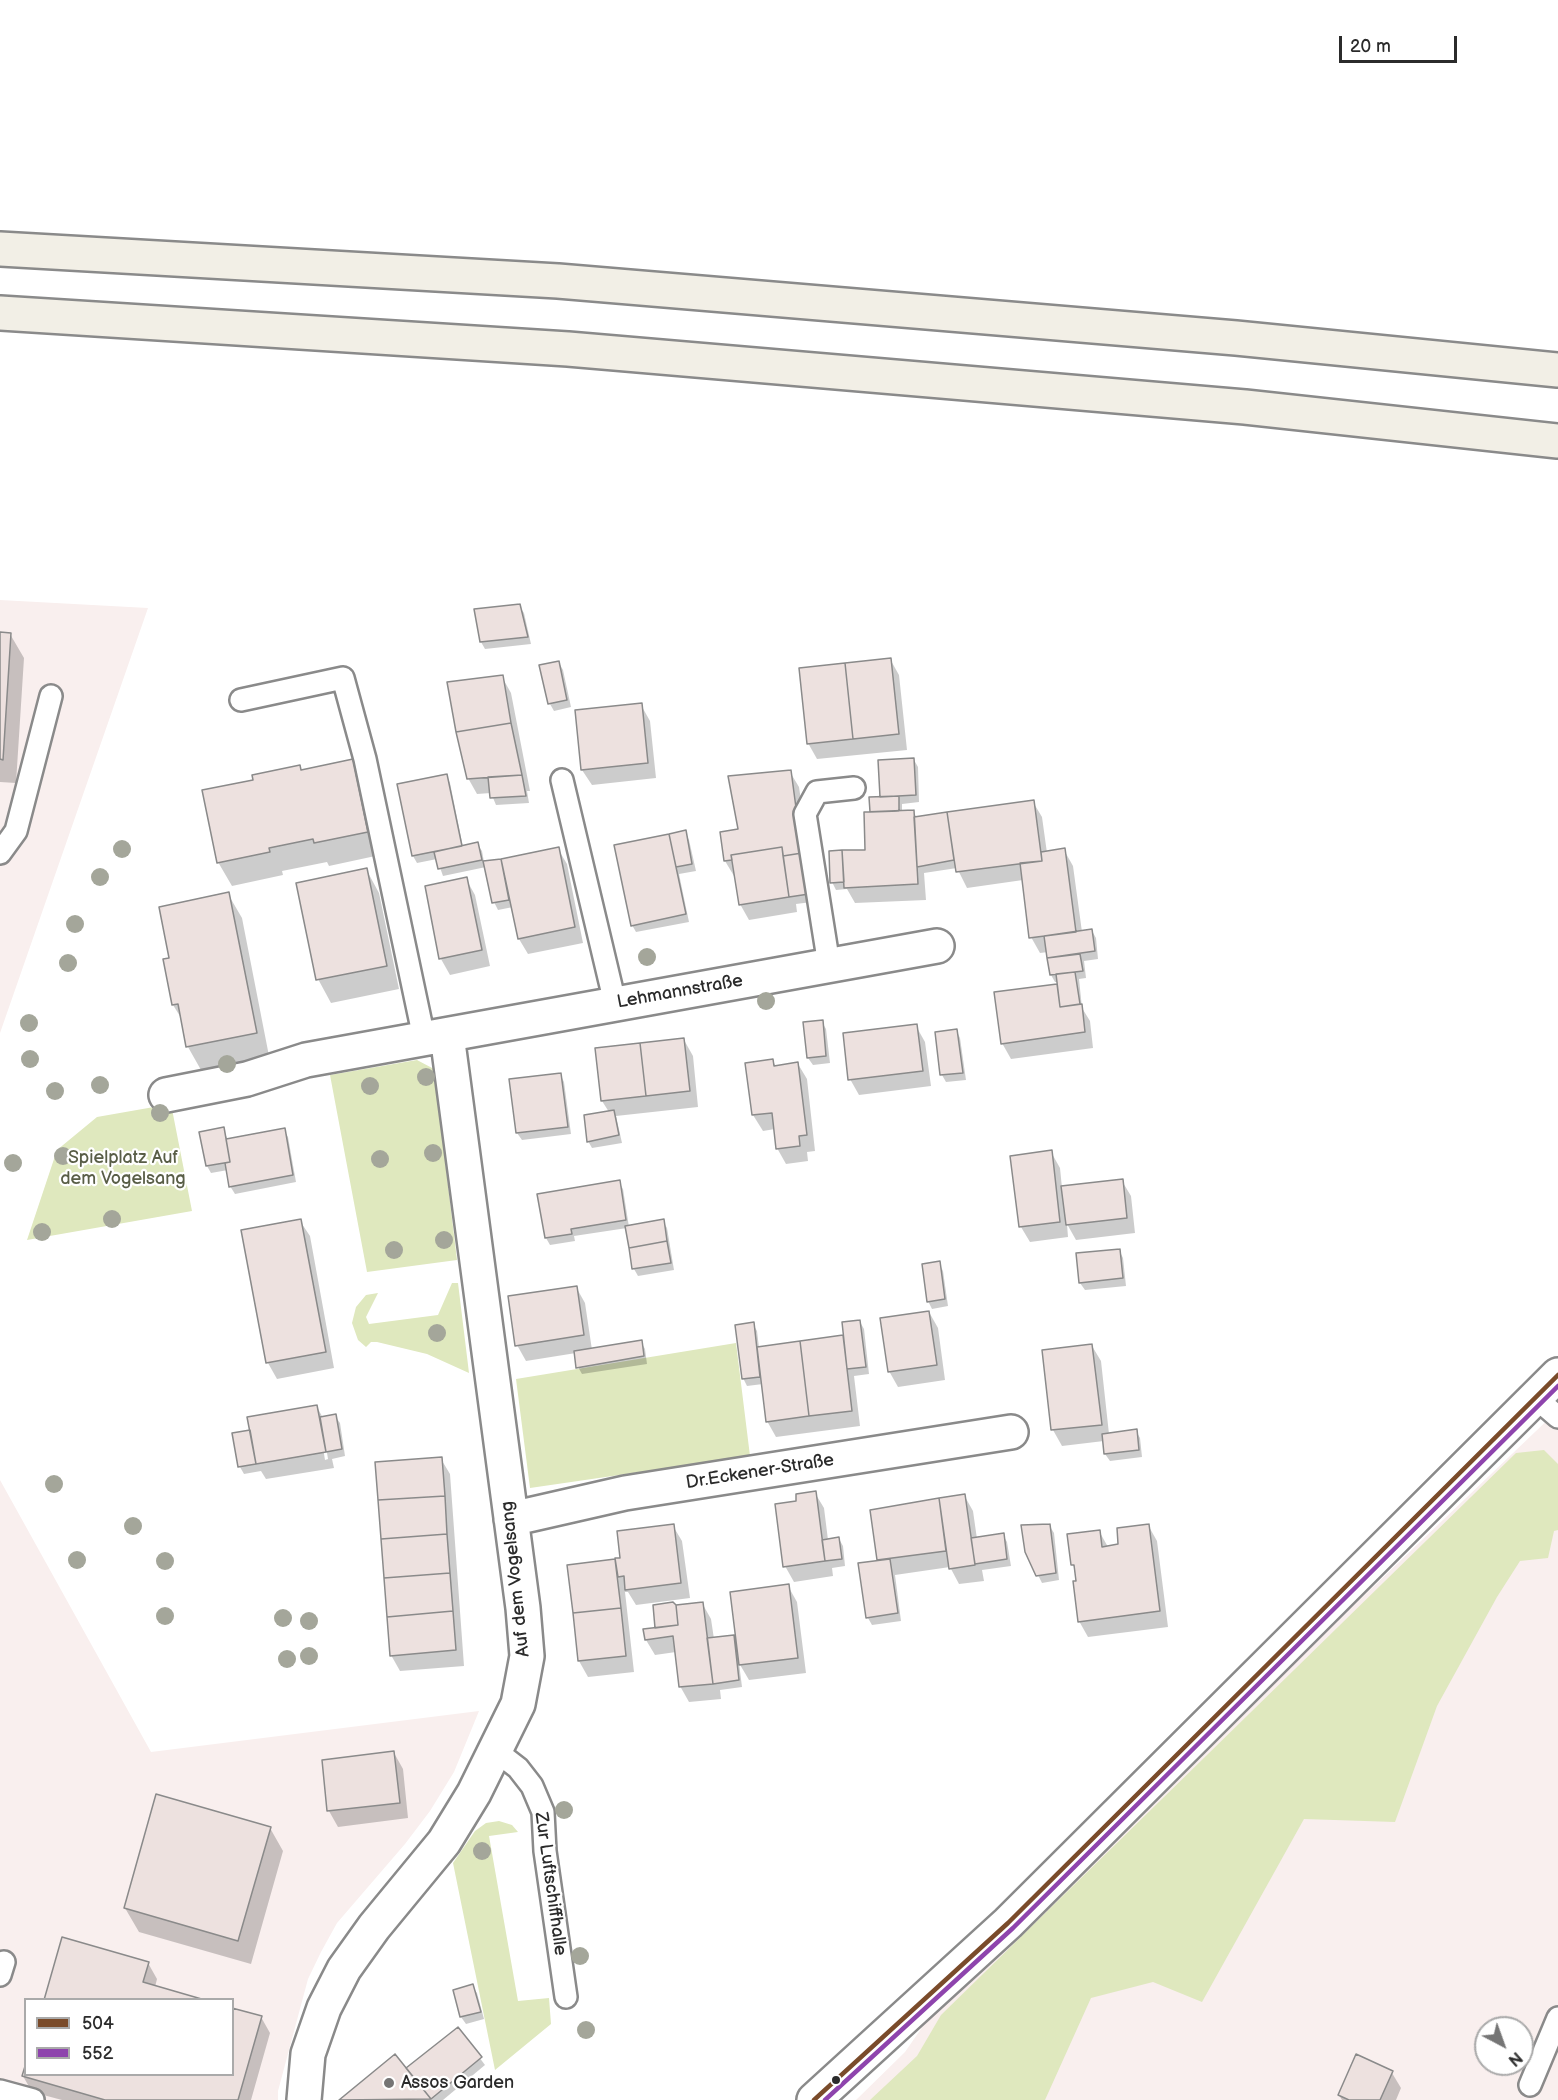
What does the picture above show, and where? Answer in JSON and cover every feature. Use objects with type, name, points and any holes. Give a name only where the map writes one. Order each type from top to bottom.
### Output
[{"type":"highway","points":[[0,249],[558,281],[1236,338],[1558,370]]},
{"type":"highway","points":[[0,313],[568,349],[1245,407],[1558,441]]},
{"type":"street","name":"Lehmannstraße","points":[[166,1095],[247,1079],[306,1060],[937,946]]},
{"type":"street","name":"Auf dem Vogelsang","points":[[304,2100],[308,2054],[324,2008],[344,1969],[374,1927],[444,1842],[474,1793],[519,1704],[527,1656],[511,1520],[435,1037]]},
{"type":"street","points":[[814,2100],[1008,1923],[1547,1407],[1558,1375]]},
{"type":"street","name":"Dr.Eckener-Straße","points":[[511,1520],[626,1493],[928,1447],[1011,1432]]},
{"type":"lane","points":[[241,700],[343,678],[435,1037]]},
{"type":"lane","points":[[0,854],[16,831],[51,696]]},
{"type":"lane","points":[[562,780],[615,1003]]},
{"type":"lane","points":[[829,965],[806,814],[817,792],[854,788]]},
{"type":"lane","name":"Zur Luftschiffhalle","points":[[496,1751],[518,1768],[532,1786],[543,1812],[545,1851],[566,1997]]},
{"type":"lane","points":[[1530,2085],[1558,2018]]},
{"type":"lane","points":[[0,2091],[33,2100]]},
{"type":"shaded area","points":[[0,600],[148,608],[0,1033]]},
{"type":"shaded area","points":[[1558,1410],[1558,2100],[856,2100],[905,2052],[941,2000]]},
{"type":"shaded area","points":[[0,1480],[151,1752],[479,1711],[454,1772],[430,1811],[405,1844],[337,1923],[321,1952],[308,1979],[278,2091],[278,2100],[0,2100]]},
{"type":"green space","points":[[417,1060],[434,1069],[457,1260],[367,1272],[330,1075]]},
{"type":"green space","name":"Spielplatz Auf dem Vogelsang","points":[[171,1104],[192,1211],[27,1240],[57,1150],[97,1117]]},
{"type":"green space","points":[[452,1283],[458,1283],[469,1373],[427,1354],[377,1342],[371,1342],[366,1347],[358,1340],[352,1323],[356,1307],[366,1295],[378,1293],[366,1317],[369,1324],[438,1315]]},
{"type":"green space","points":[[736,1343],[750,1456],[530,1488],[516,1379]]},
{"type":"green space","points":[[1544,1450],[1558,1464],[1558,1530],[1554,1531],[1548,1558],[1520,1561],[1497,1597],[1437,1706],[1395,1822],[1304,1819],[1202,2002],[1153,1982],[1091,1998],[1045,2100],[870,2100],[917,2056],[941,2015],[1516,1453]]},
{"type":"green space","points":[[499,1821],[512,1825],[518,1832],[489,1836],[518,2001],[549,1998],[551,2024],[495,2070],[453,1863],[475,1831],[486,1823]]},
{"type":"building","points":[[520,604],[528,637],[480,642],[474,609]]},
{"type":"building","points":[[0,632],[11,633],[3,760],[0,759]]},
{"type":"building","points":[[891,658],[899,734],[853,739],[845,663]]},
{"type":"building","points":[[559,661],[567,700],[548,704],[539,665]]},
{"type":"building","points":[[845,663],[853,739],[807,744],[799,668]]},
{"type":"building","points":[[503,675],[511,723],[456,732],[447,682]]},
{"type":"building","points":[[642,703],[648,763],[581,770],[575,710]]},
{"type":"building","points":[[511,723],[522,775],[467,779],[456,732]]},
{"type":"building","points":[[914,758],[916,795],[880,797],[878,760]]},
{"type":"building","points":[[353,759],[368,832],[314,843],[313,839],[269,848],[270,852],[217,863],[202,790],[253,780],[252,775],[300,765],[301,770]]},
{"type":"building","points":[[791,770],[802,853],[783,856],[782,847],[731,855],[732,860],[724,861],[720,832],[738,829],[728,776]]},
{"type":"building","points":[[447,774],[462,846],[412,856],[397,784]]},
{"type":"building","points":[[522,775],[526,796],[490,798],[488,777]]},
{"type":"building","points":[[899,796],[899,811],[870,812],[869,797]]},
{"type":"building","points":[[1034,800],[1042,861],[956,872],[947,812]]},
{"type":"building","points":[[914,810],[918,884],[844,888],[842,850],[865,850],[864,812]]},
{"type":"building","points":[[947,812],[954,860],[917,867],[914,817]]},
{"type":"building","points":[[686,830],[692,864],[676,867],[669,834]]},
{"type":"building","points":[[669,834],[686,914],[631,926],[614,845]]},
{"type":"building","points":[[478,842],[482,860],[438,869],[434,852]]},
{"type":"building","points":[[559,847],[575,927],[518,939],[501,859]]},
{"type":"building","points":[[782,847],[789,897],[739,905],[731,855]]},
{"type":"building","points":[[1065,848],[1076,932],[1029,938],[1020,863],[1042,861],[1041,852]]},
{"type":"building","points":[[842,850],[844,882],[830,883],[829,851]]},
{"type":"building","points":[[802,853],[809,894],[789,897],[783,856]]},
{"type":"building","points":[[501,859],[509,900],[492,903],[483,861]]},
{"type":"building","points":[[367,868],[387,966],[316,980],[296,883]]},
{"type":"building","points":[[467,877],[482,950],[439,959],[425,886]]},
{"type":"building","points":[[229,892],[257,1033],[186,1047],[178,1004],[172,1005],[163,959],[169,958],[159,907]]},
{"type":"building","points":[[1092,929],[1095,951],[1047,958],[1044,936]]},
{"type":"building","points":[[1080,954],[1083,971],[1050,975],[1047,958]]},
{"type":"building","points":[[1075,972],[1080,1004],[1060,1007],[1056,974]]},
{"type":"building","points":[[1057,984],[1060,1007],[1082,1004],[1085,1032],[1001,1044],[994,992]]},
{"type":"building","points":[[823,1020],[826,1056],[807,1058],[803,1022]]},
{"type":"building","points":[[917,1024],[923,1071],[848,1080],[843,1033]]},
{"type":"building","points":[[957,1029],[963,1073],[940,1075],[935,1032]]},
{"type":"building","points":[[684,1038],[690,1091],[646,1096],[640,1043]]},
{"type":"building","points":[[640,1043],[646,1096],[601,1101],[595,1048]]},
{"type":"building","points":[[773,1059],[774,1066],[798,1062],[807,1135],[799,1136],[800,1146],[776,1149],[772,1113],[752,1115],[745,1063]]},
{"type":"building","points":[[561,1073],[568,1127],[516,1133],[509,1079]]},
{"type":"building","points":[[614,1110],[619,1135],[587,1142],[584,1115]]},
{"type":"building","points":[[224,1127],[230,1162],[206,1166],[199,1132]]},
{"type":"building","points":[[285,1128],[293,1175],[229,1187],[225,1163],[230,1162],[226,1139]]},
{"type":"building","points":[[1052,1150],[1060,1222],[1019,1227],[1010,1156]]},
{"type":"building","points":[[1123,1179],[1127,1218],[1066,1225],[1061,1186]]},
{"type":"building","points":[[620,1180],[626,1220],[571,1229],[572,1234],[545,1238],[537,1194]]},
{"type":"building","points":[[301,1219],[326,1352],[266,1363],[241,1230]]},
{"type":"building","points":[[664,1219],[667,1241],[629,1248],[625,1226]]},
{"type":"building","points":[[667,1241],[671,1263],[632,1269],[629,1248]]},
{"type":"building","points":[[1120,1249],[1123,1278],[1079,1283],[1076,1253]]},
{"type":"building","points":[[940,1261],[945,1299],[927,1302],[922,1264]]},
{"type":"building","points":[[577,1286],[584,1335],[515,1346],[508,1296]]},
{"type":"building","points":[[929,1311],[937,1365],[888,1372],[880,1318]]},
{"type":"building","points":[[860,1320],[866,1367],[847,1369],[842,1322]]},
{"type":"building","points":[[754,1322],[760,1377],[742,1379],[735,1325]]},
{"type":"building","points":[[843,1335],[852,1411],[809,1416],[800,1341]]},
{"type":"building","points":[[642,1340],[644,1356],[576,1368],[574,1351]]},
{"type":"building","points":[[800,1341],[809,1416],[766,1422],[757,1347]]},
{"type":"building","points":[[1092,1344],[1102,1425],[1051,1430],[1042,1350]]},
{"type":"building","points":[[317,1405],[326,1452],[256,1464],[247,1417]]},
{"type":"building","points":[[336,1414],[342,1449],[326,1452],[320,1417]]},
{"type":"building","points":[[1137,1429],[1139,1450],[1104,1454],[1102,1434]]},
{"type":"building","points":[[250,1430],[256,1464],[238,1467],[232,1433]]},
{"type":"building","points":[[442,1457],[445,1496],[378,1500],[375,1462]]},
{"type":"building","points":[[816,1491],[825,1561],[783,1567],[775,1504],[796,1501],[796,1494]]},
{"type":"building","points":[[965,1494],[975,1565],[949,1569],[939,1498]]},
{"type":"building","points":[[445,1496],[447,1534],[381,1539],[378,1500]]},
{"type":"building","points":[[939,1498],[946,1551],[877,1560],[870,1510]]},
{"type":"building","points":[[674,1524],[681,1583],[625,1590],[624,1576],[618,1577],[615,1558],[620,1558],[617,1531]]},
{"type":"building","points":[[1050,1524],[1056,1573],[1036,1576],[1025,1552],[1021,1525]]},
{"type":"building","points":[[1149,1524],[1160,1611],[1078,1622],[1073,1581],[1076,1581],[1074,1565],[1071,1565],[1067,1534],[1100,1530],[1102,1547],[1118,1544],[1117,1528]]},
{"type":"building","points":[[1004,1533],[1007,1559],[975,1564],[971,1538]]},
{"type":"building","points":[[447,1534],[450,1573],[384,1578],[381,1539]]},
{"type":"building","points":[[839,1537],[842,1559],[825,1561],[822,1540]]},
{"type":"building","points":[[615,1559],[621,1608],[573,1613],[567,1565]]},
{"type":"building","points":[[890,1559],[898,1613],[866,1618],[858,1563]]},
{"type":"building","points":[[450,1573],[453,1611],[387,1617],[384,1578]]},
{"type":"building","points":[[789,1584],[798,1658],[739,1665],[730,1592]]},
{"type":"building","points":[[673,1602],[676,1605],[678,1625],[655,1628],[653,1605]]},
{"type":"building","points":[[703,1602],[713,1684],[679,1687],[673,1636],[645,1640],[643,1629],[678,1625],[676,1605]]},
{"type":"building","points":[[621,1608],[626,1656],[578,1661],[573,1613]]},
{"type":"building","points":[[453,1611],[456,1650],[390,1656],[387,1617]]},
{"type":"building","points":[[734,1635],[739,1680],[713,1684],[707,1638]]},
{"type":"building","points":[[394,1751],[400,1803],[327,1811],[322,1760]]},
{"type":"building","points":[[156,1794],[271,1827],[238,1941],[124,1908]]},
{"type":"building","points":[[62,1937],[149,1962],[143,1982],[198,1998],[45,1998]]},
{"type":"building","points":[[473,1984],[481,2012],[460,2017],[453,1990]]},
{"type":"building","points":[[234,2009],[262,2016],[238,2100],[105,2100],[22,2076],[24,2070],[24,2076],[234,2076]]},
{"type":"building","points":[[458,2027],[482,2057],[431,2099],[406,2068]]},
{"type":"building","name":"Assos Garden","points":[[395,2054],[431,2099],[339,2100]]},
{"type":"building","points":[[1356,2054],[1393,2071],[1380,2100],[1349,2100],[1338,2095]]},
{"type":"transit line","name":"504","points":[[814,2100],[1008,1923],[1558,1375]]},
{"type":"transit line","name":"552","points":[[825,2100],[1013,1928],[1558,1386]]},
{"type":"place","name":"Assos Garden","points":[[389,2083]]}]
